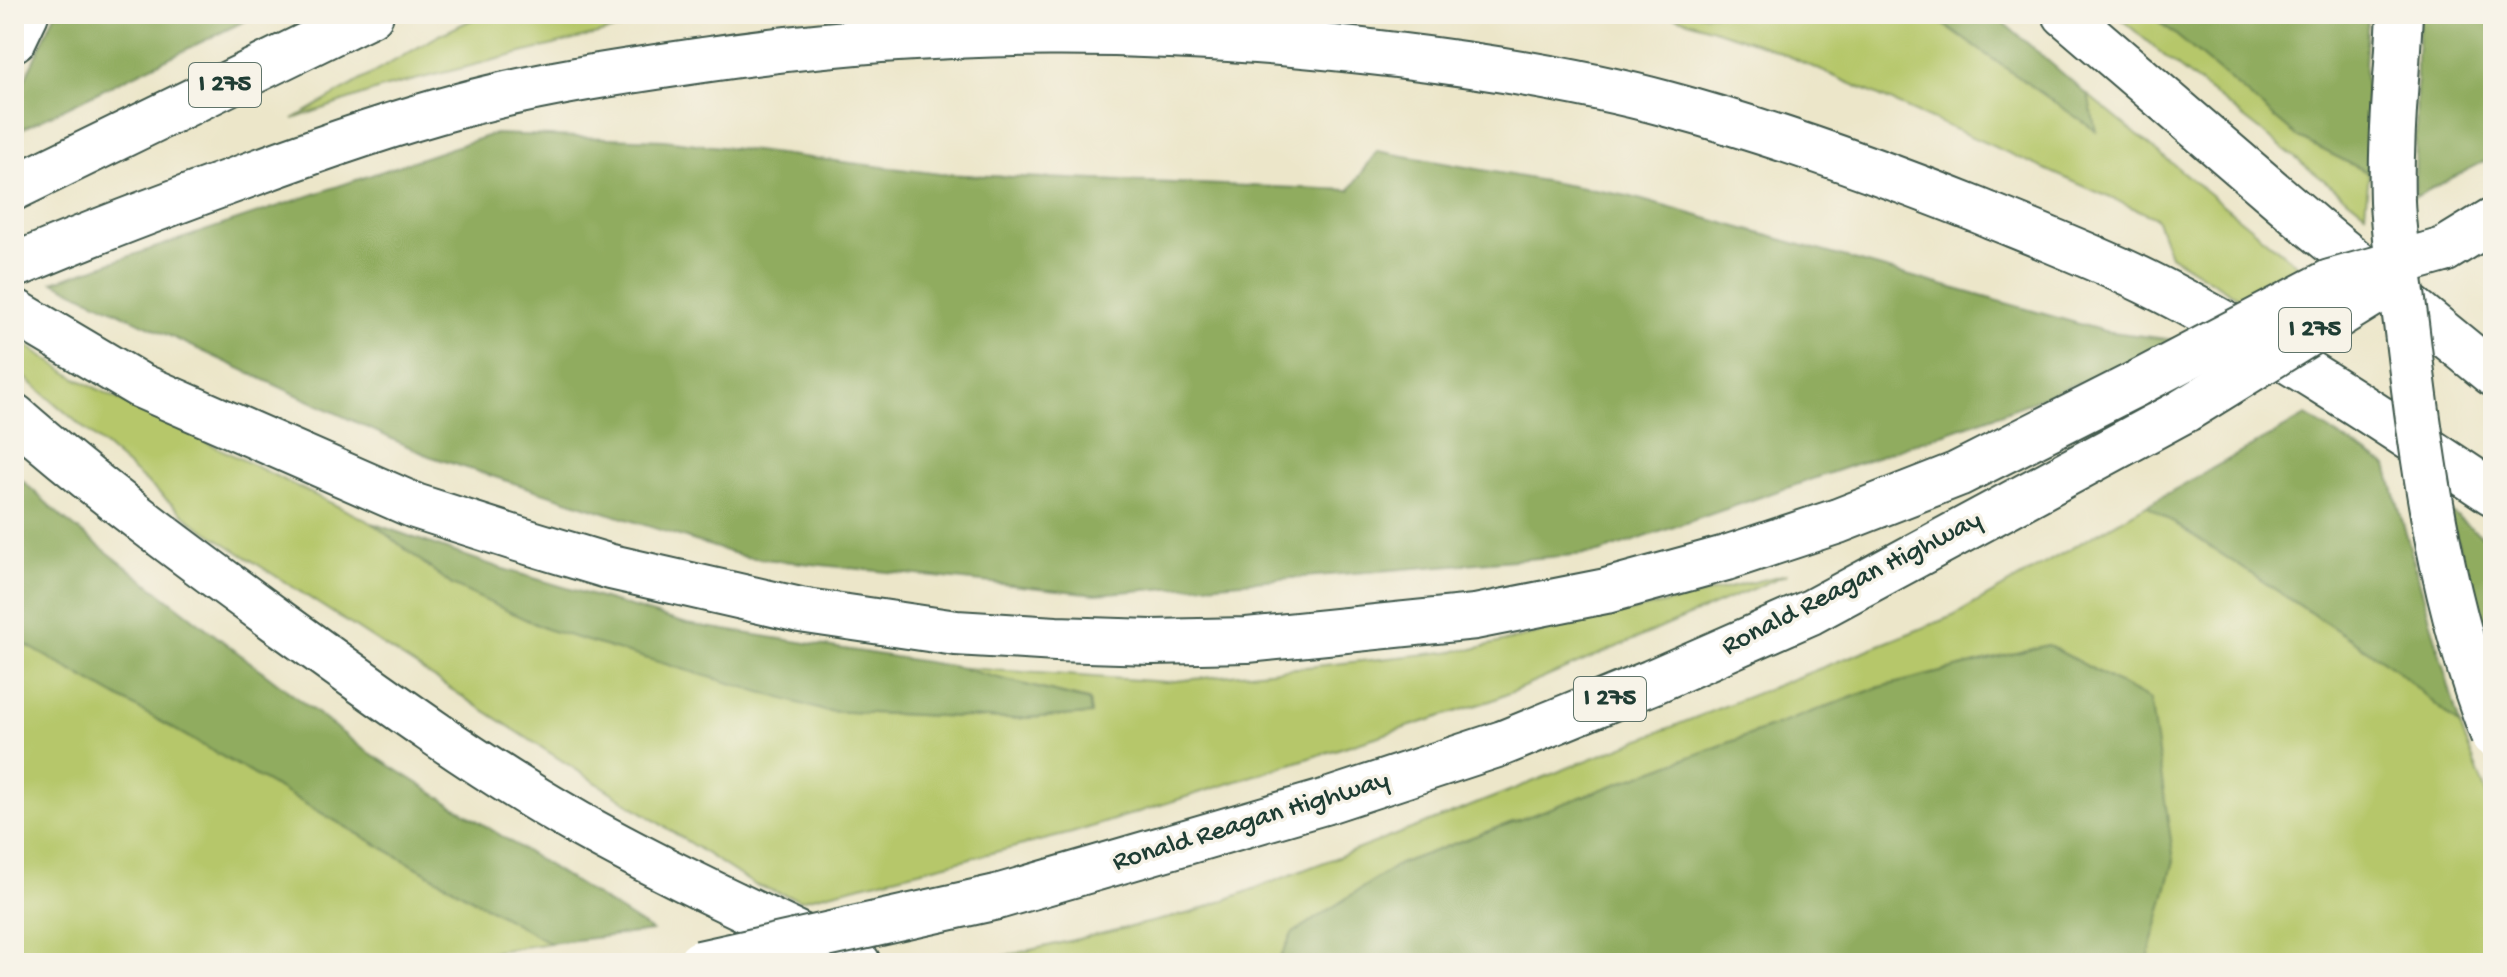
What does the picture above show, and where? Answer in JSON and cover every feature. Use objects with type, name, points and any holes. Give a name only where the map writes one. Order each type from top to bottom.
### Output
[{"type":"highway","points":[[14,39],[26,14]]},
{"type":"highway","name":"I 275","points":[[14,188],[371,14]]},
{"type":"highway","points":[[2065,14],[2313,227],[2493,374]]},
{"type":"highway","points":[[2400,14],[2392,202],[2426,483],[2459,639],[2493,735]]},
{"type":"highway","points":[[14,266],[144,213],[321,149],[460,105],[621,72],[787,47],[970,34],[1139,32],[1311,44],[1488,67],[1666,104],[1900,180],[2146,282],[2388,423],[2493,493]]},
{"type":"highway","name":"Ronald Reagan Highway","points":[[700,963],[997,897],[1324,802],[1503,743],[1625,694],[1811,612],[2185,410],[2493,220]]},
{"type":"highway","points":[[14,311],[139,385],[415,506],[611,567],[800,610],[956,633],[1152,642],[1247,640],[1475,617],[1606,591],[1726,558],[1958,474],[2330,282],[2444,250]]},
{"type":"highway","points":[[14,416],[57,454],[203,566],[457,748],[577,822],[711,893],[858,963]]},
{"type":"green space","points":[[55,14],[259,14],[14,133],[14,103]]},
{"type":"green space","points":[[483,14],[677,14],[383,88],[293,119],[438,36]]},
{"type":"green space","points":[[1666,14],[1928,14],[2095,130],[2088,95],[2303,270],[2247,303],[2170,255],[2156,218],[1763,45]]},
{"type":"green space","points":[[1928,14],[1993,14],[2088,95],[2096,131]]},
{"type":"green space","points":[[2115,14],[2151,14],[2299,138],[2369,173],[2365,212],[2167,58]]},
{"type":"green space","points":[[2151,14],[2368,14],[2365,66],[2369,173],[2299,138]]},
{"type":"green space","points":[[2420,14],[2493,14],[2493,157],[2415,197],[2417,55]]},
{"type":"green space","points":[[493,134],[664,140],[940,174],[1350,190],[1377,151],[1628,196],[2104,331],[2183,341],[2000,414],[1599,553],[1096,594],[745,557],[429,456],[53,282]]},
{"type":"green space","points":[[14,337],[77,379],[372,523],[452,585],[825,711],[1008,719],[1091,714],[1089,700],[951,667],[1166,682],[1473,649],[1787,574],[1493,700],[1072,833],[801,900],[755,885],[195,524],[14,368]]},
{"type":"green space","points":[[2306,416],[2387,466],[2460,726],[2393,667],[2147,505]]},
{"type":"green space","points":[[14,473],[64,519],[362,748],[652,931],[550,943],[14,638]]},
{"type":"green space","points":[[2147,505],[2393,667],[2460,726],[2493,811],[2493,963],[2147,963],[2174,860],[2048,645],[1877,688],[1399,864],[1292,934],[1278,963],[974,963],[1191,913],[1466,808],[1953,616]]},
{"type":"green space","points":[[2448,510],[2493,545],[2493,662]]},
{"type":"green space","points":[[372,523],[500,568],[687,624],[951,666],[1089,701],[1091,714],[1008,719],[825,711],[546,629],[452,585]]},
{"type":"green space","points":[[14,638],[550,943],[416,963],[14,963]]},
{"type":"green space","points":[[2048,645],[2150,700],[2174,860],[2147,963],[1278,963],[1292,934],[1399,864],[1877,688]]}]
